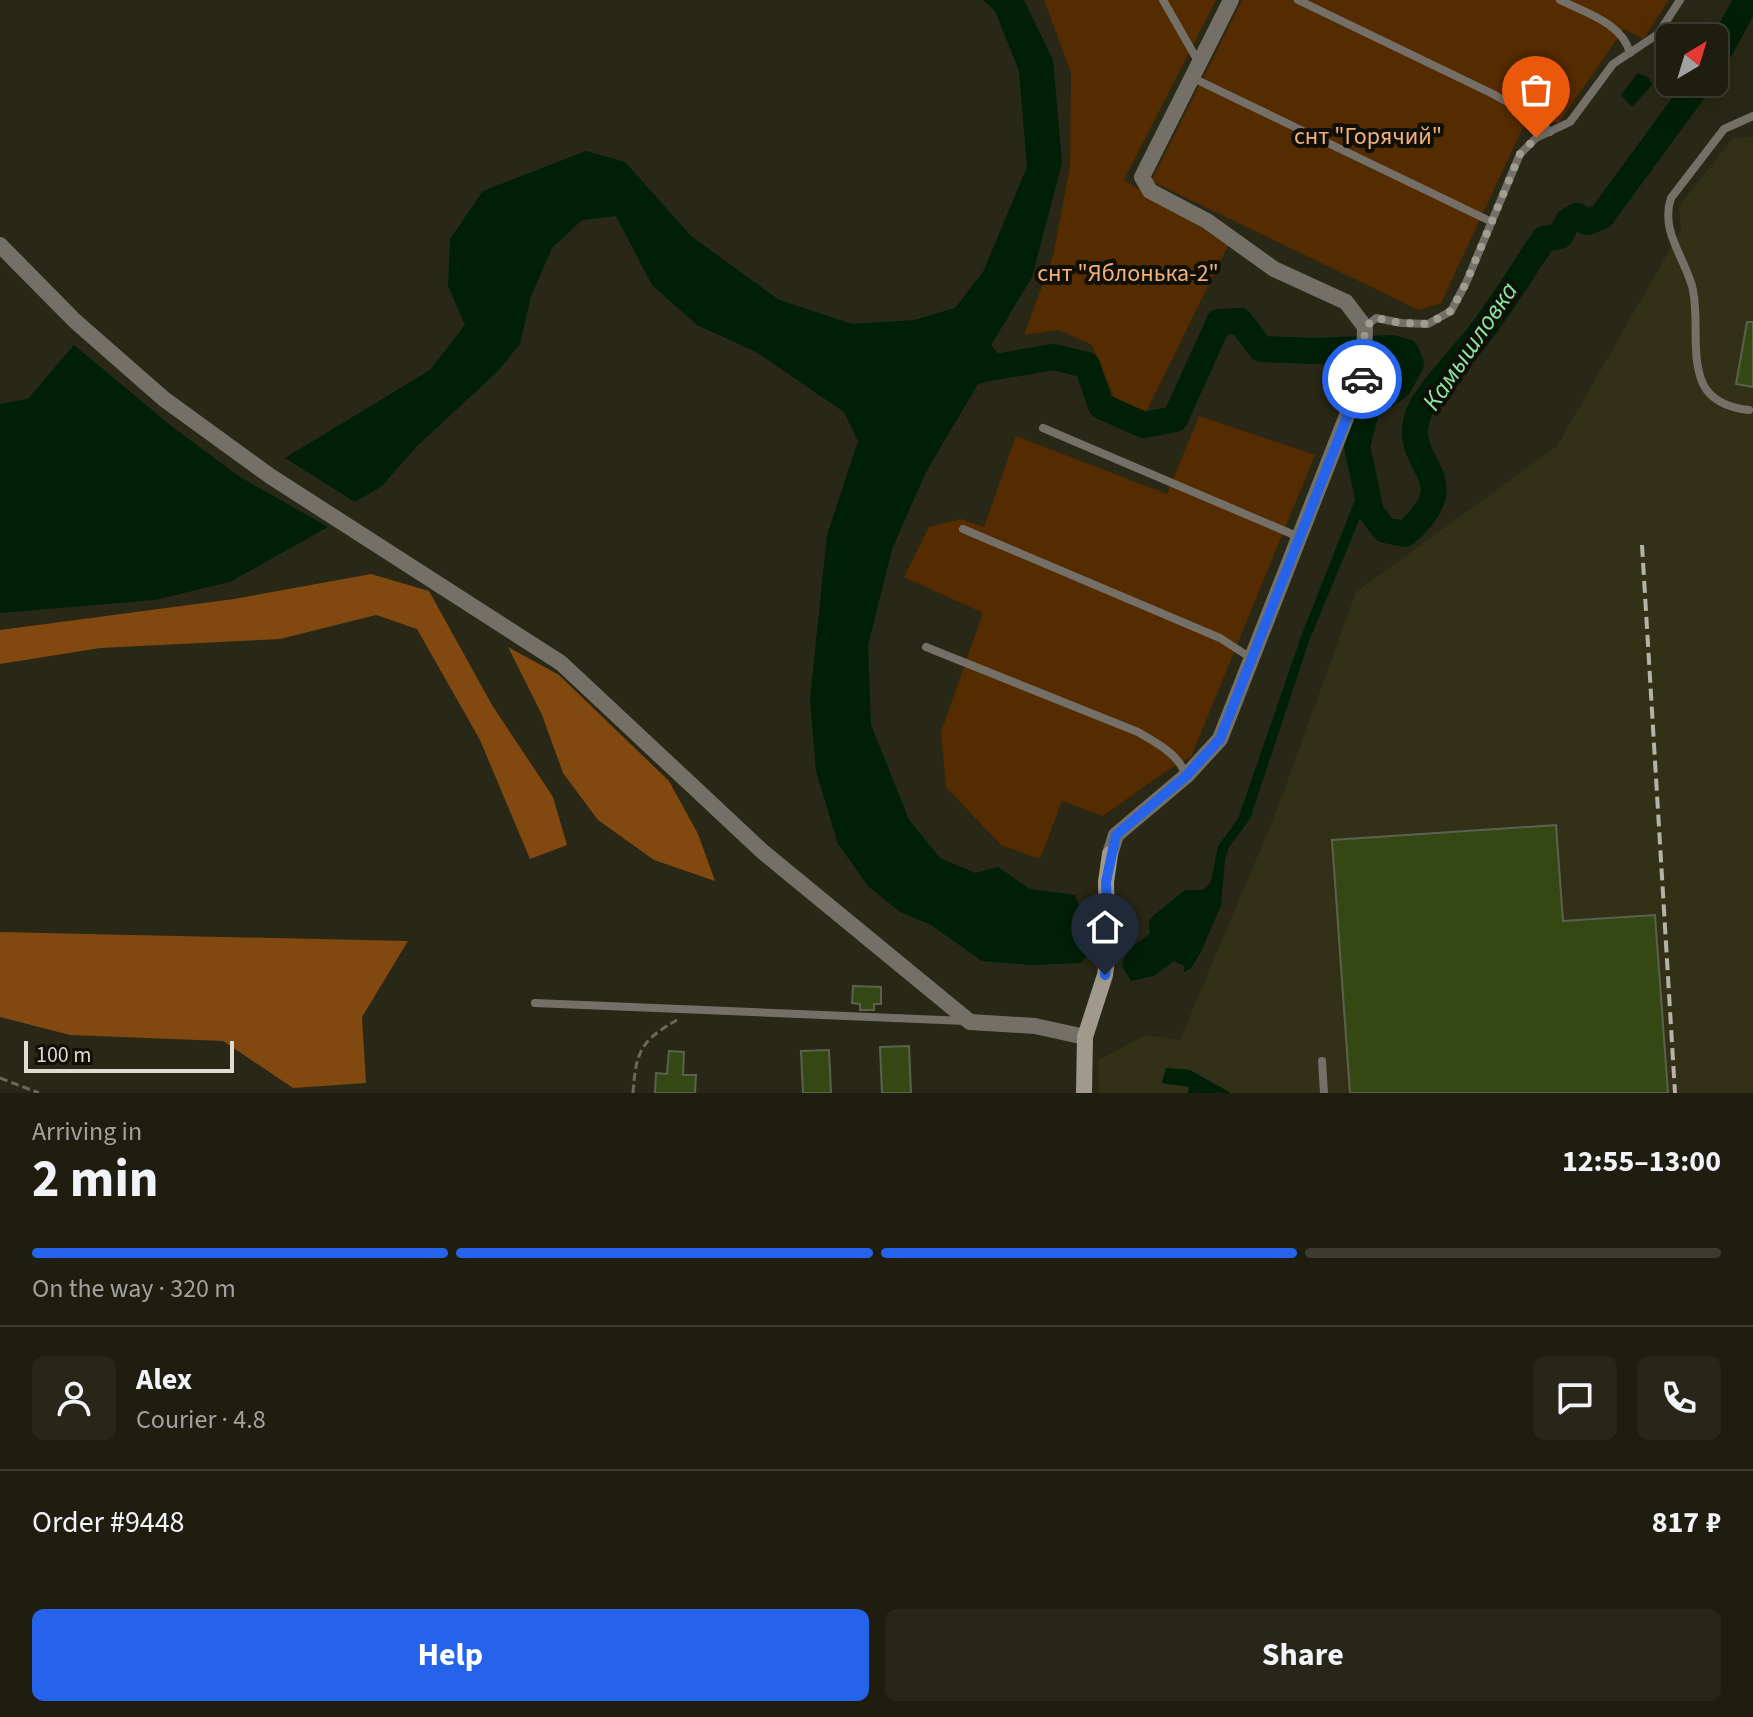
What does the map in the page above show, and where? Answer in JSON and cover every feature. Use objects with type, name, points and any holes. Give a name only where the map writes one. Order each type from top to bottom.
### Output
[{"type":"street","points":[[1084,1093],[1085,1037],[1105,975],[1108,953],[1106,882],[1116,835],[1186,776],[1220,739],[1364,372],[1365,327],[1346,302],[1274,269],[1207,221],[1150,191],[1142,177],[1231,0]]},
{"type":"street","points":[[0,245],[75,321],[164,399],[270,476],[561,663],[763,852],[970,1022],[1035,1026],[1085,1037]]},
{"type":"lane","points":[[1163,0],[1196,71],[1492,222]]},
{"type":"lane","points":[[1298,0],[1493,94],[1534,117],[1550,132]]},
{"type":"lane","points":[[1560,0],[1612,26],[1626,37],[1630,53]]},
{"type":"lane","points":[[1365,327],[1376,318],[1428,324],[1451,311],[1520,154],[1536,138],[1570,122],[1613,64],[1658,34],[1680,0]]},
{"type":"lane","points":[[1749,410],[1732,408],[1718,401],[1703,383],[1692,286],[1671,232],[1668,207],[1671,198],[1724,129],[1753,116]]},
{"type":"lane","points":[[1043,428],[1299,537]]},
{"type":"lane","points":[[963,529],[1220,638],[1251,658]]},
{"type":"lane","points":[[926,647],[1138,732],[1166,749],[1183,766],[1186,776]]},
{"type":"lane","points":[[535,1003],[970,1022]]},
{"type":"lane","points":[[1322,1061],[1324,1093]]},
{"type":"path","points":[[633,1093],[636,1059],[648,1041],[693,1012]]},
{"type":"path","points":[[0,1078],[39,1093]]},
{"type":"shaded area","points":[[983,0],[1024,0],[1053,60],[1062,163],[1032,277],[991,345],[1008,366],[1010,375],[978,384],[926,472],[892,549],[868,645],[871,725],[909,820],[940,858],[975,873],[998,867],[1030,889],[1075,895],[1095,947],[1081,963],[1031,965],[982,961],[931,925],[900,912],[869,887],[838,844],[816,771],[810,699],[827,535],[858,441],[844,412],[756,352],[697,325],[652,285],[616,216],[582,220],[552,248],[531,296],[520,344],[497,372],[416,447],[382,486],[355,502],[285,458],[430,370],[465,325],[448,286],[450,239],[483,191],[586,151],[625,162],[691,236],[779,300],[852,324],[914,320],[955,308],[983,272],[1027,167],[1019,71],[995,11]]},
{"type":"shaded area","points":[[1638,73],[1649,78],[1652,85],[1632,107],[1621,95]]},
{"type":"shaded area","points":[[1753,137],[1753,1093],[1099,1093],[1098,1060],[1146,1035],[1180,1040],[1277,810],[1356,592],[1557,446],[1681,230],[1679,206],[1733,138]]},
{"type":"shaded area","points":[[74,345],[175,429],[240,477],[328,527],[230,582],[154,600],[0,613],[0,404],[28,399]]},
{"type":"shaded area","points":[[1368,478],[1372,489],[1309,641],[1250,819],[1229,847],[1221,905],[1201,952],[1191,968],[1184,972],[1184,966],[1174,961],[1154,976],[1131,981],[1122,966],[1124,959],[1130,949],[1150,933],[1149,921],[1153,916],[1185,890],[1203,890],[1211,882],[1218,846],[1238,819],[1302,634],[1359,490]]},
{"type":"shaded area","points":[[371,574],[429,591],[492,705],[553,797],[567,845],[530,859],[480,740],[417,629],[376,615],[280,639],[100,648],[0,664],[0,630],[234,599]]},
{"type":"shaded area","points":[[508,647],[559,675],[669,781],[698,834],[715,881],[654,860],[598,820],[563,773],[542,715]]},
{"type":"shaded area","points":[[0,932],[408,941],[362,1017],[366,1083],[293,1088],[223,1041],[70,1035],[0,1017]]},
{"type":"shaded area","points":[[1166,1068],[1190,1070],[1231,1093],[1188,1093],[1189,1087],[1162,1083]]},
{"type":"green space","name":"снт \"Яблонька-2\"","points":[[1044,0],[1216,0],[1124,180],[1229,244],[1145,414],[1114,397],[1092,345],[1059,330],[1024,335],[1053,256],[1070,167],[1071,72]]},
{"type":"green space","name":"снт \"Горячий\"","points":[[1242,0],[1669,0],[1643,39],[1624,29],[1558,124],[1531,110],[1441,303],[1419,310],[1151,181]]},
{"type":"green space","points":[[1199,416],[1315,455],[1191,757],[1103,816],[1062,801],[1040,859],[1001,845],[946,787],[941,732],[983,613],[904,577],[929,527],[961,519],[984,527],[1016,436],[1167,494]]},
{"type":"building","points":[[1747,322],[1753,322],[1753,387],[1736,384]]},
{"type":"building","points":[[1556,825],[1563,921],[1655,915],[1668,1093],[1350,1093],[1332,840]]},
{"type":"building","points":[[853,986],[881,987],[881,1004],[874,1004],[874,1010],[860,1010],[860,1004],[852,1003]]},
{"type":"building","points":[[909,1046],[911,1093],[882,1093],[880,1047]]},
{"type":"building","points":[[829,1050],[831,1093],[803,1093],[801,1051]]},
{"type":"building","points":[[669,1051],[684,1052],[683,1075],[696,1075],[695,1093],[655,1093],[656,1073],[667,1074]]},
{"type":"waterway","name":"Камышловка","points":[[1728,35],[1747,0]]},
{"type":"waterway","name":"Камышловка","points":[[980,362],[984,369],[1053,357],[1087,365],[1101,406],[1144,425],[1175,419],[1219,322],[1240,321],[1261,349],[1314,351],[1392,348],[1406,352],[1411,364],[1398,387],[1367,407],[1357,446],[1371,512],[1385,530],[1405,534],[1424,514],[1433,497],[1433,483],[1416,444],[1415,428],[1426,400],[1487,324],[1544,239],[1560,236],[1568,221],[1577,216],[1587,222],[1601,217],[1690,96]]},
{"type":"railway","points":[[1642,545],[1675,1093]]},
{"type":"way so far","points":[[1362,379],[1365,327],[1376,318],[1428,324],[1451,311],[1466,283],[1520,154],[1536,138]]},
{"type":"route","points":[[1105,975],[1108,953],[1106,882],[1116,835],[1186,776],[1220,739],[1362,379]]}]
